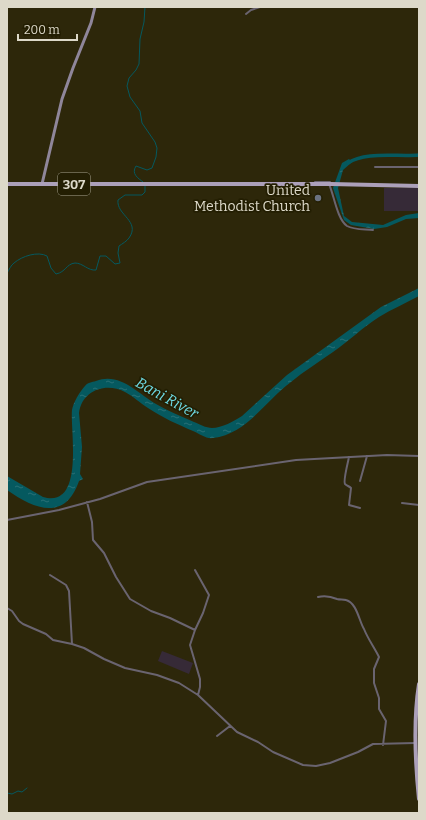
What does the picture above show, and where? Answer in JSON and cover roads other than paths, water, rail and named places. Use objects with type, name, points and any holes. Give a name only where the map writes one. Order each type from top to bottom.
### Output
[{"type":"main road","points":[[42,184],[62,99],[72,68],[91,23],[95,7]]},
{"type":"main road","name":"307","points":[[7,184],[312,185],[330,183],[343,185],[419,186]]},
{"type":"main road","points":[[419,684],[415,717],[415,743],[419,799]]},
{"type":"street","points":[[246,14],[251,10],[260,7]]},
{"type":"street","points":[[375,167],[419,167]]},
{"type":"street","points":[[330,183],[339,214],[343,222],[351,227],[373,230]]},
{"type":"street","points":[[7,520],[60,510],[147,482],[280,462],[367,456],[419,456]]},
{"type":"street","points":[[360,482],[367,456]]},
{"type":"street","points":[[350,457],[345,482],[346,485],[351,488],[349,505],[360,508]]},
{"type":"street","points":[[87,502],[92,522],[94,542],[104,553],[130,599],[151,611],[195,630]]},
{"type":"street","points":[[402,503],[419,505]]},
{"type":"street","points":[[195,570],[209,595],[190,645],[200,679],[198,695]]},
{"type":"street","points":[[50,575],[66,585],[69,591],[72,644]]},
{"type":"street","points":[[318,597],[325,596],[339,600],[346,600],[352,604],[363,629],[377,652],[379,657],[374,669],[374,683],[379,709],[386,721],[383,744]]},
{"type":"street","points":[[7,608],[12,610],[18,621],[22,624],[46,634],[55,641],[72,644],[125,668],[157,675],[179,683],[198,695],[236,732],[258,742],[273,752],[309,766],[330,763],[358,752],[373,744],[415,743]]},
{"type":"street","points":[[217,736],[230,726]]},
{"type":"water","points":[[349,159],[352,162],[343,170],[338,188],[344,216],[352,222],[383,225],[406,215],[419,213],[419,218],[406,219],[387,227],[374,229],[351,225],[344,220],[333,188],[342,163]]},
{"type":"water","points":[[419,288],[419,296],[373,321],[339,348],[306,370],[282,389],[246,423],[225,435],[213,438],[205,437],[159,415],[125,392],[110,388],[96,390],[85,399],[81,405],[79,413],[82,447],[80,474],[83,479],[79,481],[73,494],[66,502],[57,507],[48,508],[38,506],[17,497],[7,490],[7,476],[43,497],[56,498],[65,491],[70,480],[72,466],[72,410],[79,394],[88,383],[105,379],[121,381],[156,404],[200,425],[212,428],[220,427],[242,416],[287,375],[381,307]]},
{"type":"waterway","points":[[143,182],[135,174],[134,171],[136,166],[147,170],[152,168],[156,157],[157,148],[155,142],[142,123],[140,111],[130,97],[127,86],[129,78],[139,64],[140,39],[144,22],[145,7]]},
{"type":"waterway","points":[[348,163],[363,157],[382,155],[419,155]]},
{"type":"waterway","points":[[7,273],[17,260],[35,254],[47,256],[51,268],[56,274],[62,272],[70,265],[75,263],[96,270],[100,256],[106,256],[115,264],[120,263],[118,253],[119,246],[129,238],[132,232],[132,227],[118,205],[118,200],[125,195],[142,195],[145,192],[145,185]]},
{"type":"waterway","points":[[7,793],[12,794],[18,791],[22,792],[27,788]]},
{"type":"place","name":"United Methodist Church","points":[[318,198]]},
{"type":"water label","name":"Bani River","points":[[167,398]]}]
